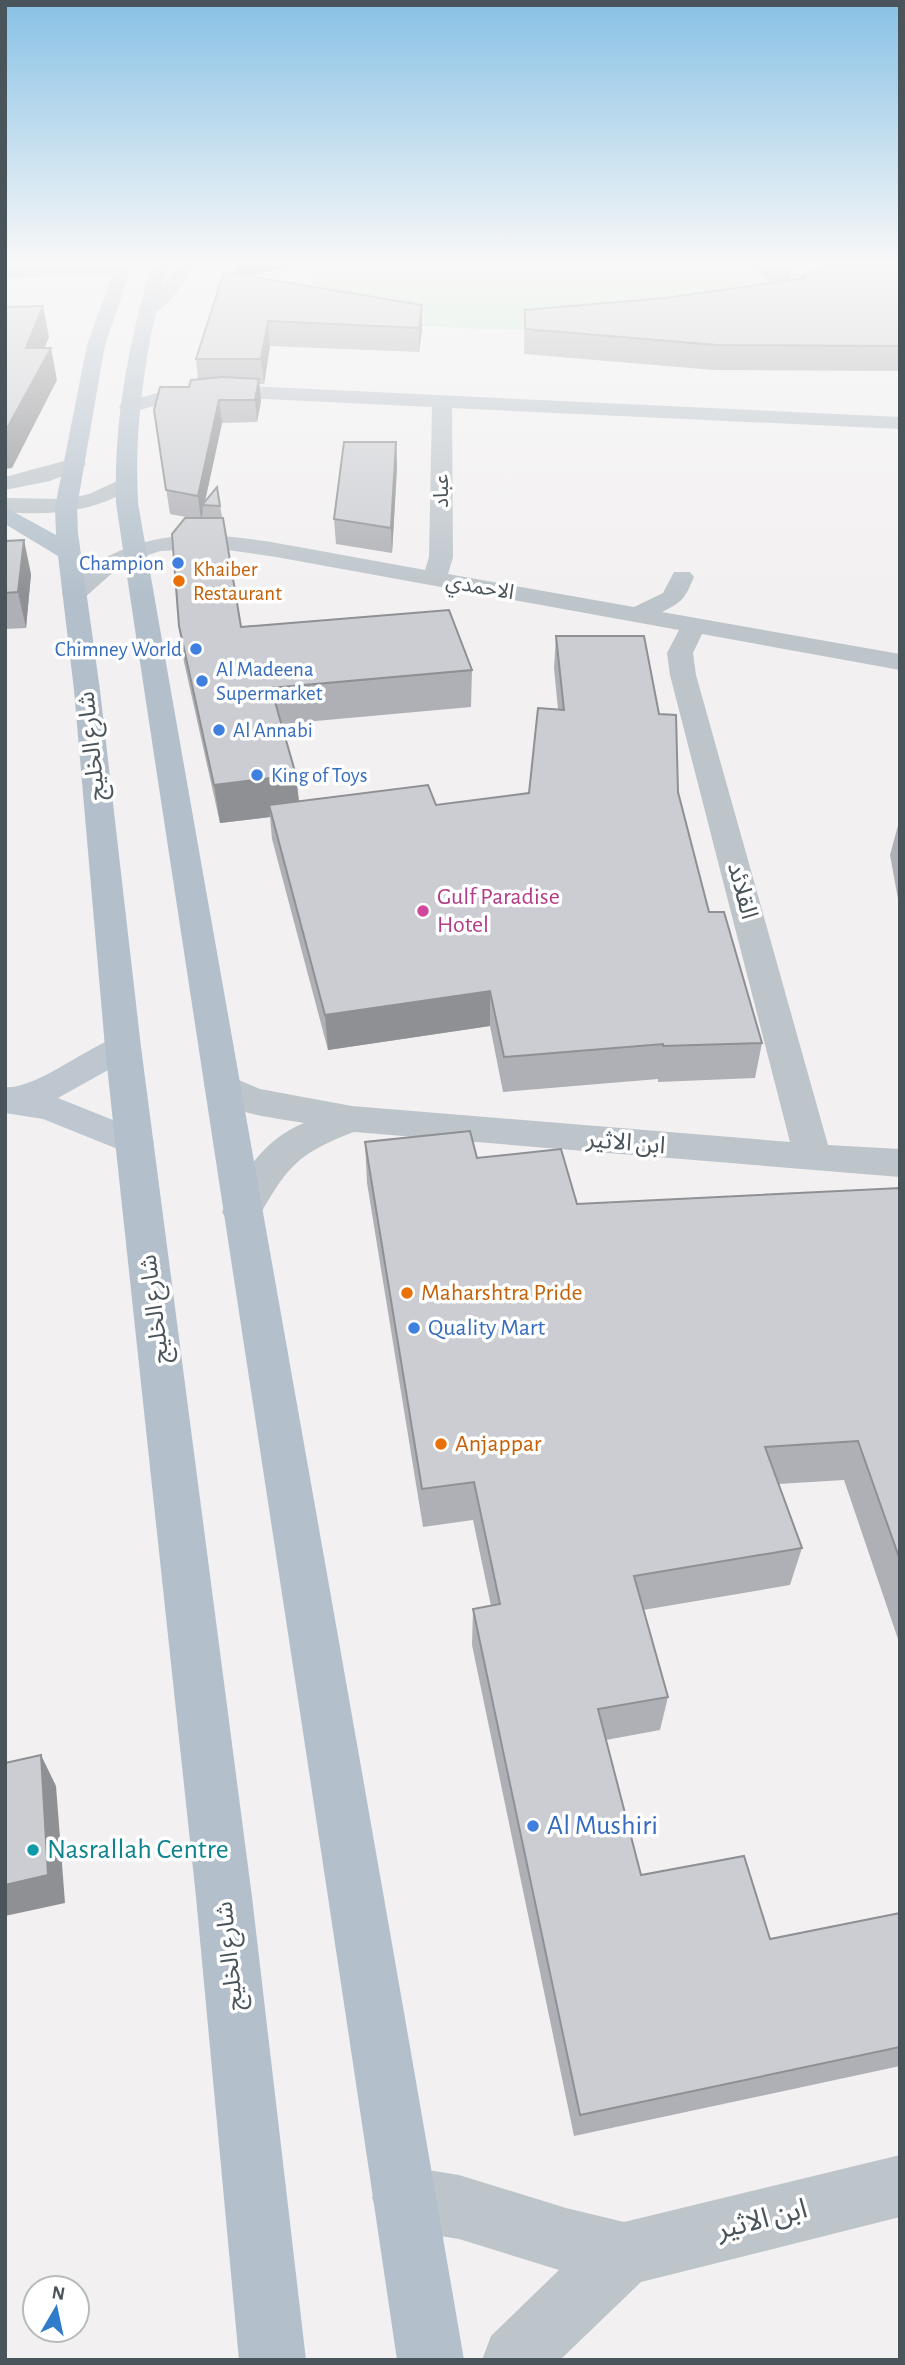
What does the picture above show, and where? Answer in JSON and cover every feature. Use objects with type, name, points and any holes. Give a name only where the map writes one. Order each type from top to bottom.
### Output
[{"type":"main road","name":"شارع الخليج","points":[[91,375],[66,507],[69,553],[87,690],[123,1047],[224,1897],[273,2360]]},
{"type":"main road","points":[[132,375],[126,483],[135,550],[242,1212],[318,1653],[431,2360]]},
{"type":"main road","points":[[5,514],[69,553]]},
{"type":"street","points":[[129,407],[167,396],[217,391],[900,423]]},
{"type":"street","name":"عباد","points":[[434,579],[441,557],[440,421],[443,401]]},
{"type":"street","points":[[5,484],[43,476],[75,464]]},
{"type":"street","points":[[5,505],[66,507],[97,500],[126,483]]},
{"type":"street","name":"الاحمدي","points":[[74,594],[107,564],[135,550],[173,542],[220,542],[900,662]]},
{"type":"street","points":[[636,615],[678,587],[694,625]]},
{"type":"street","name":"القلائد","points":[[694,625],[683,645],[680,662],[813,1158]]},
{"type":"street","points":[[12,1100],[63,1081],[123,1047]]},
{"type":"street","name":"ابن الاثير","points":[[222,1085],[251,1100],[352,1119],[900,1163]]},
{"type":"street","points":[[12,1100],[97,1125],[135,1143]]},
{"type":"street","name":"ابن الاثير","points":[[242,1212],[266,1166],[285,1147],[309,1134],[352,1119]]},
{"type":"street","name":"ابن الاثير","points":[[404,2198],[459,2207],[566,2240],[624,2254],[900,2186]]},
{"type":"street","name":"ابن الاثير","points":[[515,2360],[545,2327],[624,2254]]},
{"type":"building","points":[[5,375],[36,375],[5,432]]},
{"type":"building","points":[[223,377],[259,379],[255,400],[219,400],[198,496],[166,490],[154,410],[160,387],[189,387],[191,380]]},
{"type":"building","points":[[344,442],[396,442],[391,528],[334,519]]},
{"type":"building","points":[[217,487],[220,506],[202,505]]},
{"type":"building","points":[[185,518],[223,518],[241,627],[449,610],[472,670],[271,688],[296,775],[214,785],[179,626],[172,534]]},
{"type":"building","points":[[24,540],[18,592],[5,593],[5,541]]},
{"type":"building","points":[[556,636],[644,636],[659,714],[676,715],[678,792],[709,912],[724,912],[762,1043],[663,1044],[504,1057],[490,991],[325,1015],[269,805],[428,785],[436,805],[529,793],[538,708],[564,710]]},
{"type":"building","points":[[470,1131],[477,1158],[561,1149],[577,1204],[900,1188],[900,1560],[858,1441],[765,1447],[802,1548],[634,1576],[668,1697],[598,1709],[641,1875],[744,1856],[770,1939],[900,1913],[900,2047],[580,2115],[473,1609],[500,1604],[474,1482],[422,1489],[365,1142]]},
{"type":"building","points":[[41,1755],[48,1875],[5,1885],[5,1763]]},
{"type":"place","name":"Champion","points":[[178,563]]},
{"type":"place","name":"Khaiber Restaurant","points":[[179,581]]},
{"type":"place","name":"Chimney World","points":[[196,649]]},
{"type":"place","name":"Al Madeena Supermarket","points":[[202,681]]},
{"type":"place","name":"Al Annabi","points":[[219,730]]},
{"type":"place","name":"King of Toys","points":[[257,775]]},
{"type":"place","name":"Gulf Paradise Hotel","points":[[423,911]]},
{"type":"place","name":"Maharshtra Pride","points":[[407,1293]]},
{"type":"place","name":"Quality Mart","points":[[414,1328]]},
{"type":"place","name":"Anjappar","points":[[441,1444]]},
{"type":"place","name":"Al Mushiri","points":[[533,1826]]},
{"type":"place","name":"Nasrallah Centre","points":[[33,1850]]}]
